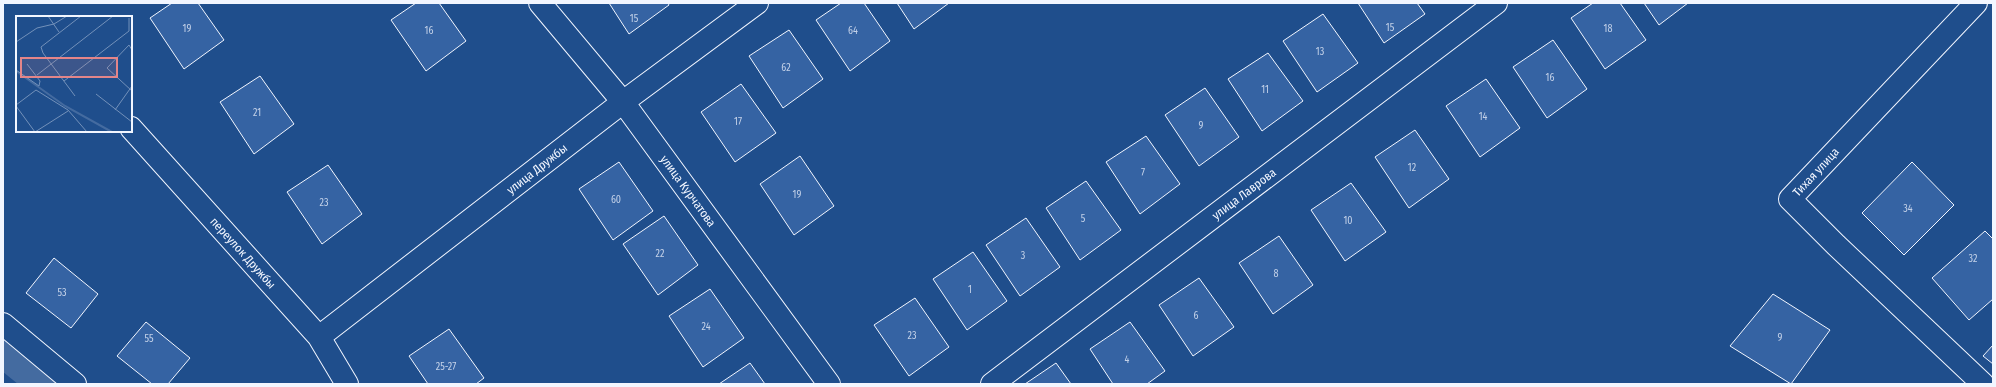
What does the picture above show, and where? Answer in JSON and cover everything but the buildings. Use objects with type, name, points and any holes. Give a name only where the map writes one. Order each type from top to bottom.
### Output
[{"type":"street","name":"улица Курчатова","points":[[540,3],[623,102],[829,384]]},
{"type":"street","name":"улица Дружбы","points":[[319,337],[623,102],[757,3]]},
{"type":"street","name":"улица Лаврова","points":[[992,384],[1496,3]]},
{"type":"street","name":"Тихая улица","points":[[1976,3],[1790,199],[1983,384]]},
{"type":"street","name":"переулок Дружбы","points":[[132,129],[319,337],[347,384]]},
{"type":"street","points":[[3,324],[75,384]]},
{"type":"waterway","points":[[3,350],[45,384]]}]
